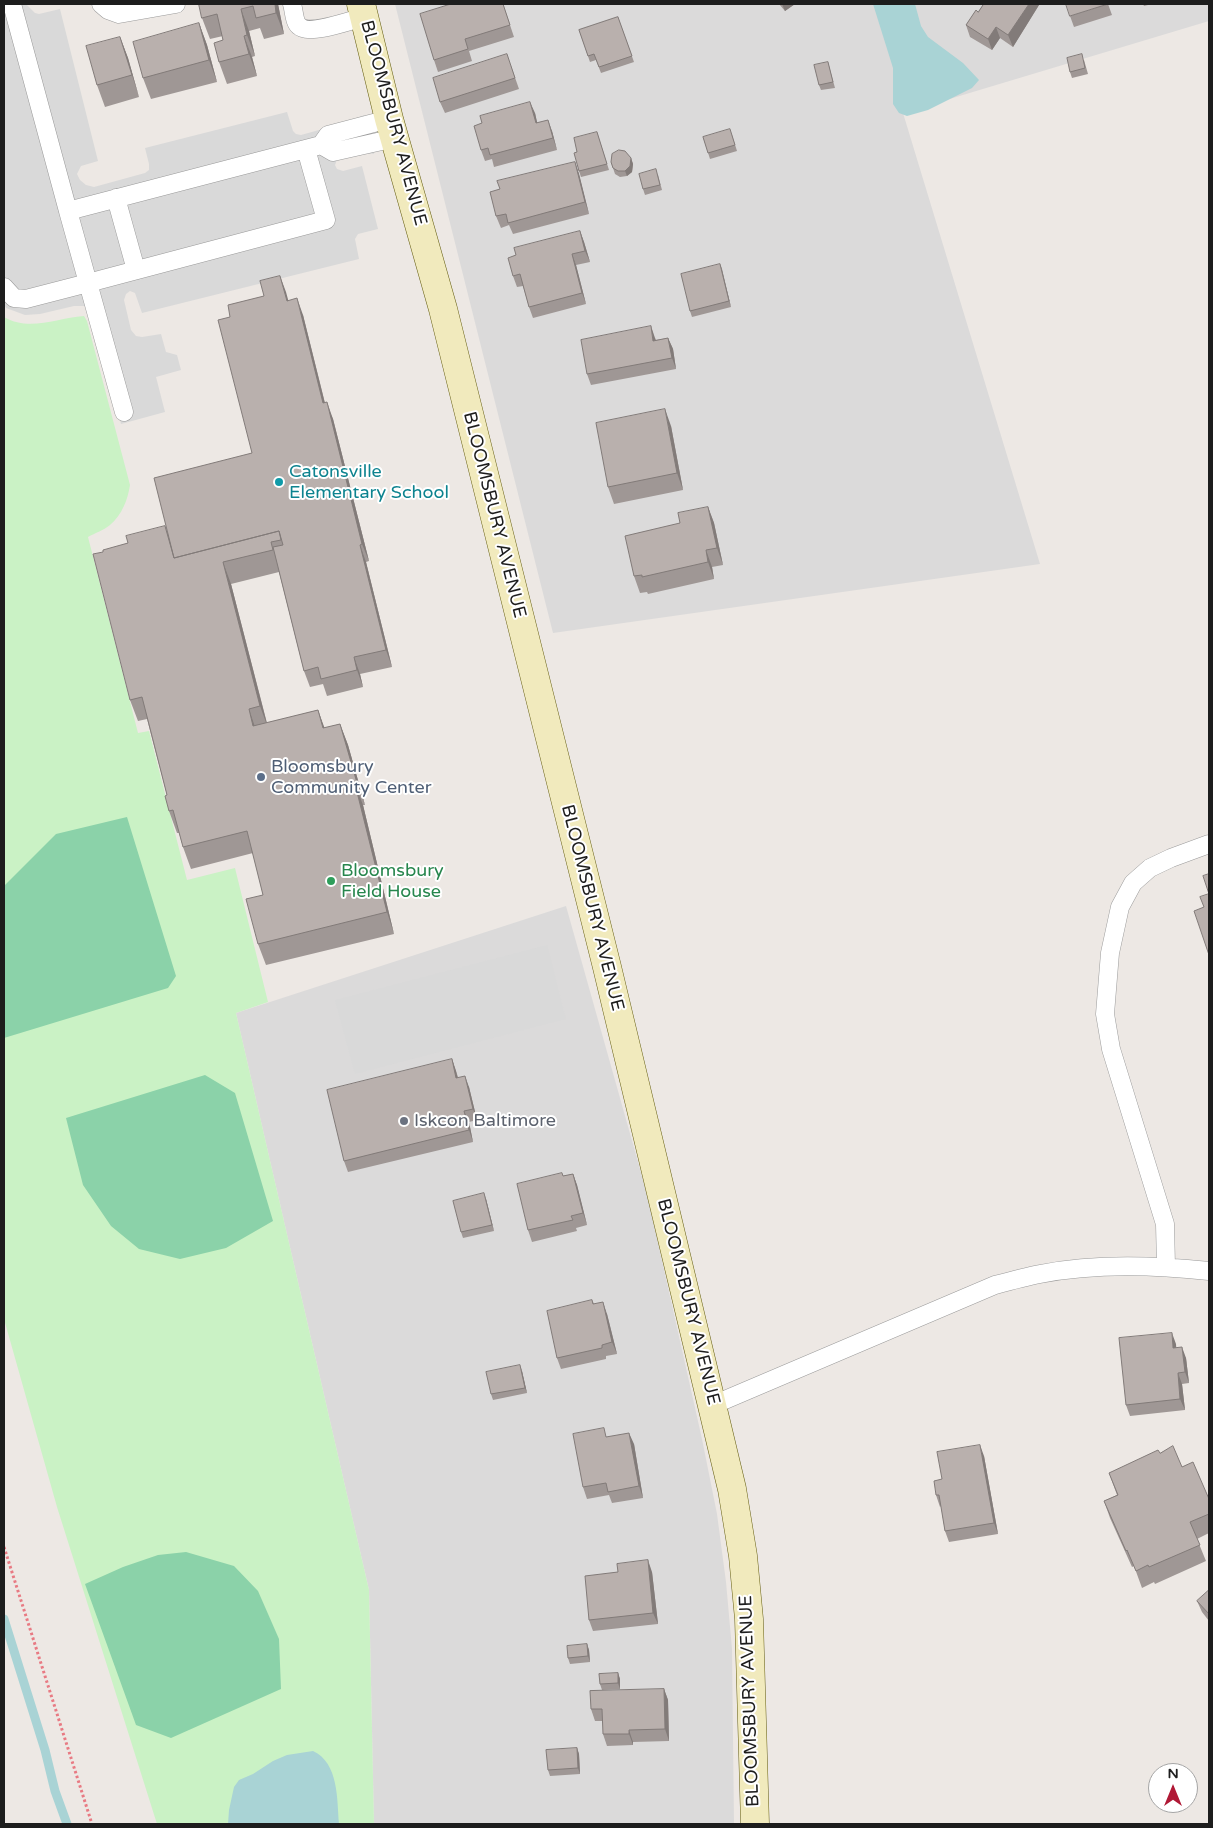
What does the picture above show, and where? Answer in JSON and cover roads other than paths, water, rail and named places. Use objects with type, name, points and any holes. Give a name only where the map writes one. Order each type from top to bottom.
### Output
[{"type":"main road","name":"BLOOMSBURY AVENUE","points":[[363,10],[392,128],[444,309],[732,1489],[747,1601],[755,1824]]},
{"type":"lane","points":[[12,4],[124,412]]},
{"type":"lane","points":[[101,4],[108,10],[119,14],[176,4]]},
{"type":"lane","points":[[292,4],[297,25],[310,30],[337,25],[363,10]]},
{"type":"lane","points":[[68,211],[314,147],[328,135],[392,128]]},
{"type":"lane","points":[[4,287],[14,298],[26,299],[326,220],[314,147]]},
{"type":"lane","points":[[116,198],[136,270]]},
{"type":"lane","points":[[1166,1266],[1165,1224],[1111,1049],[1105,1014],[1110,953],[1120,907],[1133,883],[1150,868],[1209,844]]},
{"type":"lane","points":[[713,1405],[995,1285],[1040,1274],[1083,1268],[1166,1266],[1209,1270]]},
{"type":"water","points":[[873,4],[915,4],[921,26],[928,37],[963,63],[979,80],[972,88],[928,110],[907,116],[899,113],[893,104],[893,68]]},
{"type":"water","points":[[313,1751],[322,1757],[332,1773],[337,1794],[339,1824],[228,1824],[234,1787],[239,1780],[287,1755]]},
{"type":"waterway","points":[[4,1619],[45,1750],[55,1791],[67,1824]]},
{"type":"place","name":"Catonsville Elementary School","points":[[279,482]]},
{"type":"place","name":"Bloomsbury Community Center","points":[[261,777]]},
{"type":"place","name":"Bloomsbury Field House","points":[[331,881]]},
{"type":"place","name":"Iskcon Baltimore","points":[[404,1121]]}]
